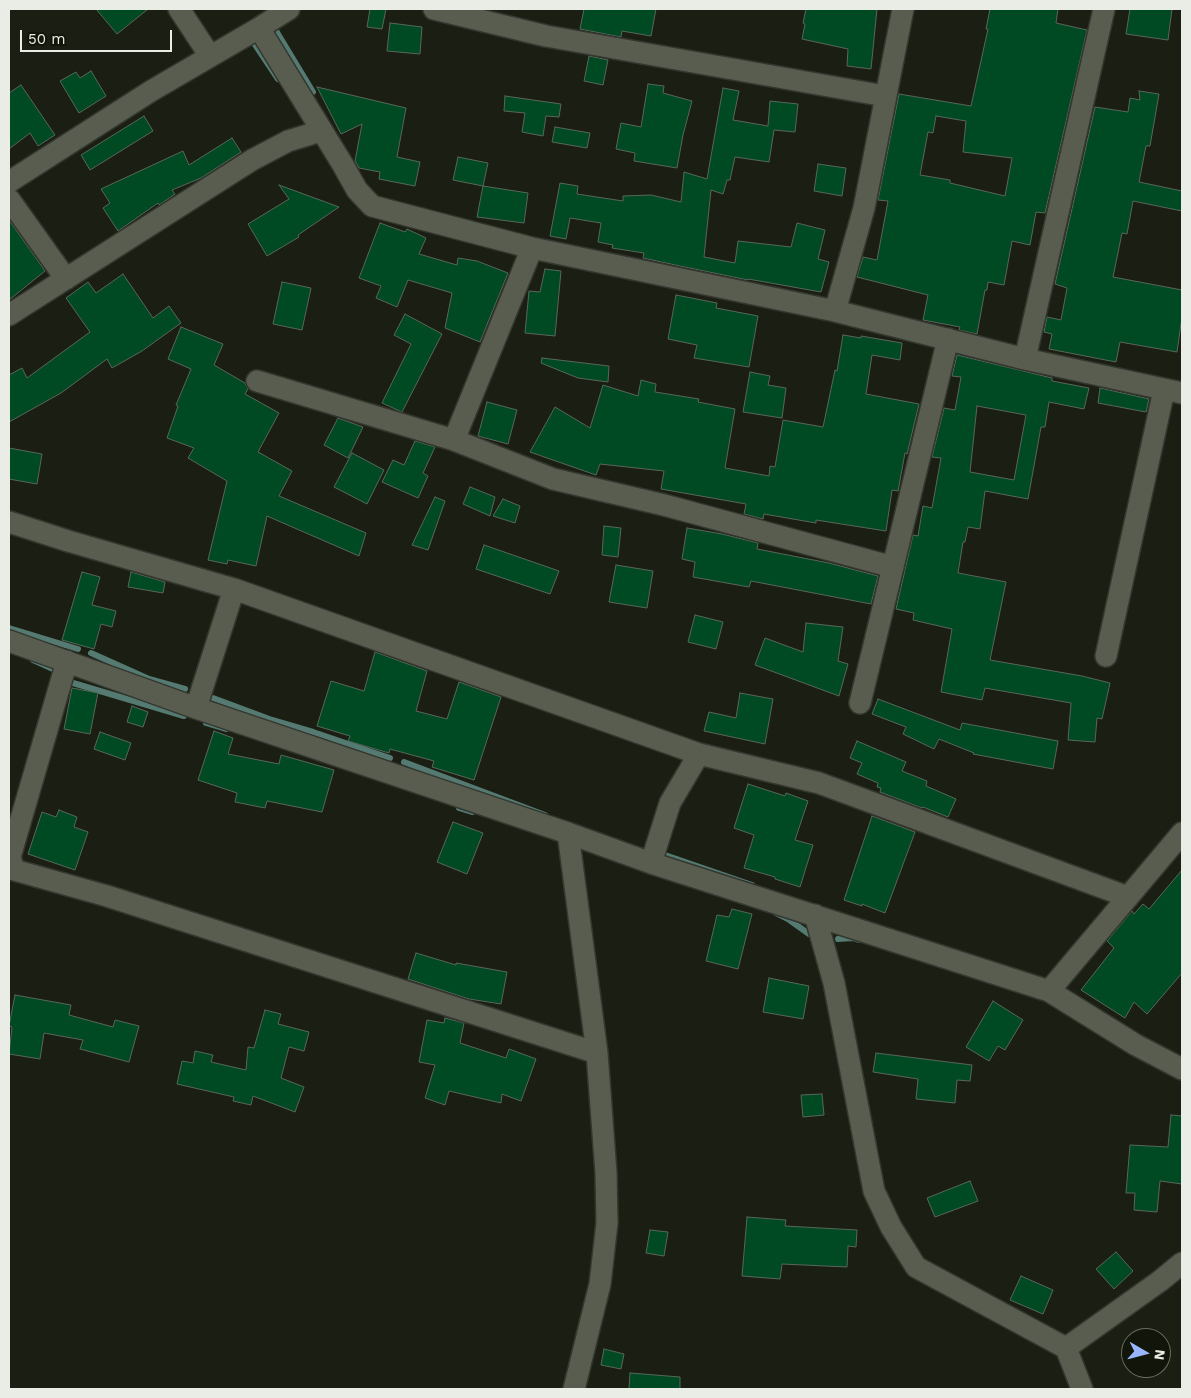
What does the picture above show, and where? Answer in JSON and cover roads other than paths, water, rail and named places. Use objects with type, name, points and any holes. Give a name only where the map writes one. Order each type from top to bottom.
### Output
[{"type":"street","points":[[179,9],[210,56]]},
{"type":"street","points":[[9,182],[151,91],[289,9]]},
{"type":"street","points":[[434,9],[546,36],[885,96]]},
{"type":"street","points":[[835,311],[864,208],[903,9]]},
{"type":"street","points":[[1025,358],[1104,9]]},
{"type":"street","points":[[259,28],[343,165],[356,190],[372,206],[532,248],[835,311],[1173,392],[1106,656]]},
{"type":"street","points":[[9,315],[252,160],[288,142],[321,131]]},
{"type":"street","points":[[9,199],[66,279]]},
{"type":"street","points":[[454,440],[532,248]]},
{"type":"street","points":[[860,703],[948,339]]},
{"type":"street","points":[[257,381],[454,440],[553,478],[664,505],[893,567]]},
{"type":"street","points":[[9,522],[234,589],[699,754],[819,783],[1128,897]]},
{"type":"street","points":[[196,708],[234,589]]},
{"type":"street","points":[[9,641],[67,660],[196,708],[568,833],[651,863],[1050,991],[1136,1045],[1182,1069]]},
{"type":"street","points":[[67,660],[10,857],[11,870],[107,896],[597,1053]]},
{"type":"street","points":[[651,863],[670,803],[699,754]]},
{"type":"street","points":[[568,833],[597,1053],[606,1173],[607,1223],[600,1284],[574,1389]]},
{"type":"street","points":[[1050,991],[1182,833]]},
{"type":"street","points":[[815,915],[834,983],[874,1192],[890,1227],[916,1267],[1066,1348],[1082,1389]]},
{"type":"street","points":[[1066,1348],[1160,1281],[1182,1263]]},
{"type":"waterway","points":[[275,29],[313,92]]},
{"type":"waterway","points":[[254,43],[278,79]]},
{"type":"waterway","points":[[9,628],[78,649]]},
{"type":"waterway","points":[[91,653],[149,679],[185,689]]},
{"type":"waterway","points":[[33,660],[55,670],[56,675]]},
{"type":"waterway","points":[[73,683],[184,716]]},
{"type":"waterway","points":[[213,698],[272,720],[390,758]]},
{"type":"waterway","points":[[206,723],[226,729]]},
{"type":"waterway","points":[[404,762],[545,815]]},
{"type":"waterway","points":[[459,808],[472,812]]},
{"type":"waterway","points":[[665,855],[752,885]]},
{"type":"waterway","points":[[776,913],[809,934]]},
{"type":"waterway","points":[[838,939],[853,938],[859,940]]}]
